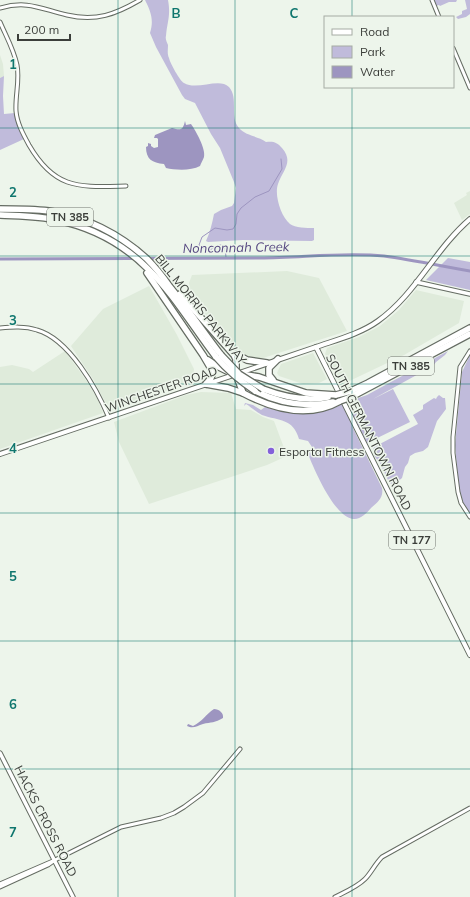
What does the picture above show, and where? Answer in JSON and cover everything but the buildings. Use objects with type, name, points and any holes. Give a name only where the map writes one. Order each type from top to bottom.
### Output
[{"type":"highway","name":"BILL MORRIS PARKWAY","points":[[0,208],[50,211],[76,218],[98,226],[131,250],[148,260],[151,271],[238,380],[256,391],[276,399],[294,403],[316,404],[351,394],[470,334]]},
{"type":"highway","name":"BILL MORRIS PARKWAY","points":[[0,215],[40,217],[68,222],[98,234],[131,250]]},
{"type":"highway","points":[[131,250],[151,271],[176,289],[229,350],[236,359],[236,374],[243,393]]},
{"type":"highway","points":[[151,271],[203,355],[213,374],[206,384],[228,388],[243,393],[268,405],[297,411],[330,406],[338,398]]},
{"type":"highway","name":"BILL MORRIS PARKWAY","points":[[351,394],[368,383],[470,328]]},
{"type":"highway","points":[[229,350],[247,360],[267,363]]},
{"type":"highway","points":[[203,355],[217,366],[229,372],[259,376],[306,393],[338,398]]},
{"type":"highway","name":"BILL MORRIS PARKWAY","points":[[218,356],[239,374],[263,389],[280,395],[294,398],[338,398]]},
{"type":"highway","points":[[273,380],[269,375],[269,368],[278,359]]},
{"type":"main road","name":"WINCHESTER ROAD","points":[[0,454],[316,347],[364,329],[377,322],[396,307],[452,236],[470,219]]},
{"type":"main road","points":[[416,282],[470,294]]},
{"type":"main road","name":"SOUTH GERMANTOWN ROAD","points":[[316,347],[470,655]]},
{"type":"main road","name":"HACKS CROSS ROAD","points":[[0,753],[73,897]]},
{"type":"street","points":[[0,8],[15,3],[26,2],[38,4],[67,15],[94,17],[107,16],[120,12],[140,0]]},
{"type":"street","points":[[432,0],[439,16]]},
{"type":"street","points":[[0,22],[17,65],[16,111],[18,120],[24,136],[39,160],[51,173],[72,184],[85,186],[126,186]]},
{"type":"street","points":[[454,50],[470,88]]},
{"type":"street","points":[[0,328],[26,328],[37,330],[55,338],[66,349],[92,384],[109,418]]},
{"type":"street","points":[[470,351],[460,367],[453,437],[453,453],[458,492],[461,503],[470,517]]},
{"type":"street","points":[[0,887],[48,865],[55,860],[121,827],[160,818],[174,813],[188,805],[203,793],[240,749]]},
{"type":"street","points":[[335,897],[356,886],[365,879],[375,864],[382,857],[470,808]]},
{"type":"street","points":[[0,884],[47,862],[55,860]]},
{"type":"shaded area","points":[[0,55],[3,64],[4,76],[0,78]]},
{"type":"shaded area","points":[[470,191],[470,214],[462,220],[454,203],[467,195],[466,193]]},
{"type":"shaded area","points":[[287,271],[319,278],[347,331],[263,358],[244,356],[198,306],[191,294],[189,283],[192,275]]},
{"type":"shaded area","points":[[149,286],[177,335],[194,369],[193,381],[110,411],[93,379],[71,346],[103,309]]},
{"type":"shaded area","points":[[416,290],[464,301],[459,323],[404,355],[341,385],[325,354],[327,348],[359,337],[380,326],[399,310]]},
{"type":"shaded area","points":[[65,351],[88,383],[98,400],[103,413],[0,449],[0,367],[12,365],[29,369],[33,372]]},
{"type":"shaded area","points":[[313,353],[327,379],[319,383],[303,384],[279,376],[277,373],[281,364]]},
{"type":"shaded area","points":[[201,392],[231,393],[236,409],[251,410],[274,421],[287,456],[267,465],[149,504],[119,442],[114,422],[186,395]]},
{"type":"green space","points":[[145,0],[168,0],[169,15],[166,38],[168,55],[173,68],[182,82],[195,86],[214,83],[225,84],[232,91],[236,124],[239,128],[245,133],[266,142],[277,143],[282,148],[287,158],[287,162],[277,189],[279,206],[290,224],[298,227],[314,228],[314,240],[206,241],[214,214],[232,206],[234,203],[236,188],[220,148],[195,103],[185,99],[182,95],[156,47],[150,33],[152,24],[151,16]]},
{"type":"green space","points":[[434,0],[457,0],[456,2],[449,2],[436,6]]},
{"type":"green space","points":[[465,0],[470,0],[470,14],[466,17],[458,19],[456,17],[462,14],[462,11],[467,9]]},
{"type":"green space","points":[[4,76],[4,114],[15,113],[18,126],[24,139],[0,150],[0,78]]},
{"type":"green space","points":[[448,258],[470,262],[470,290],[426,280]]},
{"type":"green space","points":[[448,351],[433,366],[373,399],[393,389],[410,422],[367,443],[349,408],[352,405],[347,402],[367,395]]},
{"type":"green space","points":[[470,355],[470,514],[463,503],[459,491],[455,445],[462,372]]},
{"type":"green space","points":[[439,395],[445,398],[446,409],[437,421],[428,447],[423,451],[410,456],[402,478],[396,483],[391,484],[379,461],[375,457],[373,451],[374,447],[418,424],[413,415],[423,409],[423,405],[434,398],[436,399]]},
{"type":"green space","points":[[245,403],[253,405],[261,410],[265,407],[280,411],[298,413],[323,411],[342,404],[382,488],[380,500],[361,517],[353,519],[346,516],[332,502],[320,481],[308,454],[309,452],[312,453],[314,450],[308,441],[299,439],[293,427],[285,421],[262,415],[246,404],[244,406]]},
{"type":"water","points":[[185,121],[186,125],[191,124],[198,135],[204,149],[204,157],[200,166],[196,168],[183,170],[166,168],[164,164],[156,163],[150,160],[147,155],[146,147],[148,146],[148,143],[151,144],[154,148],[158,147],[158,139],[154,138],[155,135],[172,128],[182,129]]},
{"type":"water","points":[[214,709],[223,714],[223,718],[215,722],[195,727],[187,726],[188,724],[193,726]]},
{"type":"waterway","points":[[226,257],[225,248],[221,245],[210,250],[204,249],[199,245],[202,237],[215,228],[227,230],[233,229],[236,224],[237,214],[241,208],[255,197],[269,191],[282,169],[281,159]]},
{"type":"waterway","name":"Nonconnah Creek","points":[[0,259],[275,258],[368,255],[384,256],[470,271]]},
{"type":"place","name":"Esporta Fitness","points":[[271,451]]}]
